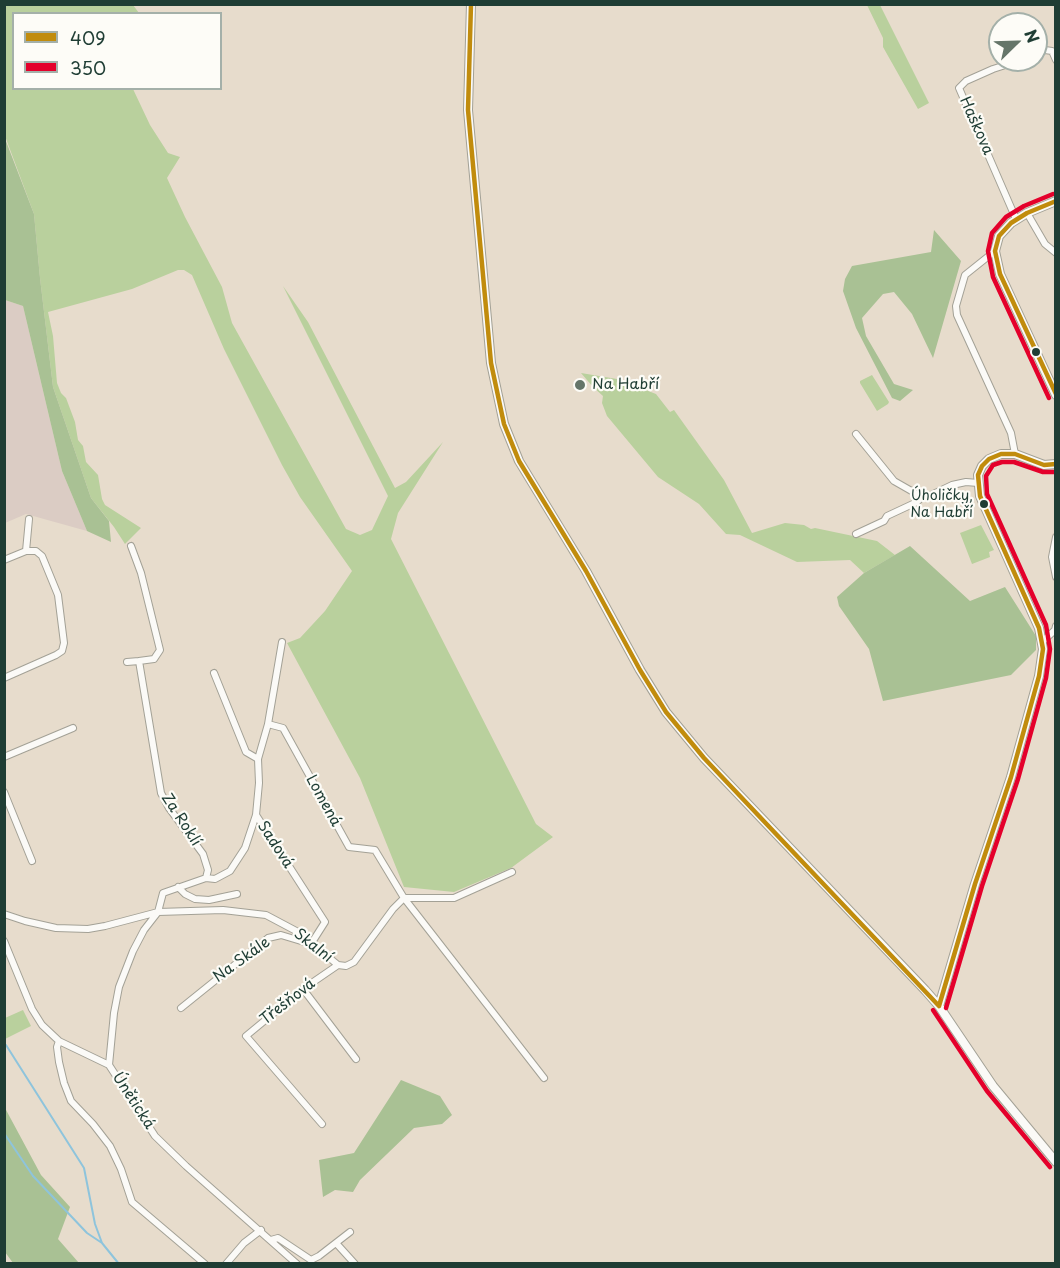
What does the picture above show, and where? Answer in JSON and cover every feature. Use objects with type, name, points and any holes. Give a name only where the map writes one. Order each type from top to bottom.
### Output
[{"type":"street","points":[[471,4],[468,110],[491,363],[504,424],[519,460],[586,571],[640,670],[666,712],[704,758],[939,1006],[993,1086],[1056,1162]]},
{"type":"street","name":"Haškova","points":[[988,71],[966,81],[960,88],[1017,219]]},
{"type":"street","points":[[1056,201],[1027,213],[1005,228],[999,236],[995,251],[1000,274],[1056,395]]},
{"type":"street","points":[[1027,213],[1045,244],[1056,253]]},
{"type":"street","points":[[995,251],[965,275],[956,306],[957,315],[1011,433],[1016,454]]},
{"type":"street","points":[[856,434],[894,481],[922,497]]},
{"type":"street","points":[[939,1006],[975,885],[1011,777],[1039,676],[1043,649],[1036,622],[980,496],[978,483],[980,470],[989,459],[1001,454],[1016,454],[1044,465],[1056,464]]},
{"type":"street","points":[[856,534],[884,521],[887,516],[917,502],[922,497],[952,485],[966,482],[978,483]]},
{"type":"street","points":[[26,551],[29,519]]},
{"type":"street","points":[[1056,537],[1052,557],[1056,577]]},
{"type":"street","points":[[128,662],[154,658],[160,650],[141,573],[131,546]]},
{"type":"street","points":[[4,560],[26,551],[36,551],[42,556],[58,595],[64,643],[62,651],[56,655],[4,678]]},
{"type":"street","points":[[1042,642],[1055,630],[1056,626]]},
{"type":"street","points":[[214,674],[246,752],[258,759],[268,724],[282,642]]},
{"type":"street","name":"Za Roklí","points":[[140,661],[161,793],[169,808],[203,854],[208,870],[206,878]]},
{"type":"street","name":"Lomená","points":[[268,724],[283,728],[349,847],[375,850],[404,898]]},
{"type":"street","points":[[4,757],[73,728]]},
{"type":"street","name":"Sadová","points":[[258,759],[259,783],[256,815],[325,922],[311,944]]},
{"type":"street","points":[[4,792],[32,861]]},
{"type":"street","points":[[109,1065],[119,987],[133,951],[144,930],[158,912],[163,893],[206,878],[215,879],[230,872],[245,848],[256,815]]},
{"type":"street","points":[[404,898],[454,898],[512,872]]},
{"type":"street","points":[[178,887],[195,899],[209,900],[237,894]]},
{"type":"street","points":[[404,898],[544,1078]]},
{"type":"street","name":"Skalní","points":[[4,914],[56,928],[88,929],[158,912],[223,910],[266,915],[298,932],[338,965],[346,966],[354,962],[393,909],[404,898]]},
{"type":"street","name":"Na Skále","points":[[180,1008],[267,938],[281,935],[311,944]]},
{"type":"street","name":"Únětická","points":[[4,941],[32,1009],[42,1025],[59,1041],[109,1065],[155,1136],[297,1263]]},
{"type":"street","name":"Třešňová","points":[[322,1124],[246,1036],[303,989],[338,965]]},
{"type":"street","points":[[303,989],[357,1059]]},
{"type":"street","points":[[59,1041],[57,1047],[59,1062],[71,1101],[110,1146],[121,1169],[132,1202],[205,1263]]},
{"type":"street","points":[[226,1263],[244,1243],[261,1230]]},
{"type":"street","points":[[271,1240],[278,1238],[311,1260],[350,1232]]},
{"type":"street","points":[[336,1243],[355,1263]]},
{"type":"shaded area","points":[[5,300],[23,306],[62,471],[87,531],[26,514],[5,523]]},
{"type":"green space","points":[[5,5],[133,5],[138,12],[12,12],[12,90],[133,90],[150,125],[168,153],[180,157],[167,178],[222,287],[232,323],[346,529],[360,535],[372,530],[388,496],[283,286],[308,322],[395,488],[406,482],[443,442],[398,513],[391,539],[536,824],[553,837],[511,868],[454,892],[404,887],[360,778],[287,643],[300,638],[325,611],[352,571],[300,497],[282,465],[224,349],[192,275],[184,270],[178,270],[132,289],[48,312],[53,336],[57,383],[66,398],[75,422],[78,440],[83,446],[86,462],[98,475],[105,505],[141,528],[125,544],[91,498],[53,387],[34,214],[5,136]]},
{"type":"green space","points":[[867,5],[880,5],[929,103],[918,109],[883,47],[883,38]]},
{"type":"green space","points":[[4,136],[34,214],[53,387],[91,498],[109,521],[111,542],[87,531],[62,471],[23,306],[5,300]]},
{"type":"green space","points":[[934,230],[961,261],[933,358],[912,314],[894,292],[883,294],[862,318],[866,336],[894,384],[913,390],[900,401],[892,398],[856,328],[843,291],[845,279],[852,266],[931,252]]},
{"type":"green space","points":[[581,373],[617,379],[656,394],[670,412],[674,410],[724,480],[752,533],[785,523],[804,525],[811,529],[877,541],[895,555],[864,573],[850,560],[797,562],[740,535],[726,534],[699,504],[658,477],[607,416],[602,403],[603,396]]},
{"type":"green space","points":[[872,375],[889,402],[877,411],[860,383]]},
{"type":"green space","points":[[981,525],[994,550],[989,552],[990,557],[972,564],[960,533]]},
{"type":"green space","points":[[910,546],[970,601],[1005,587],[1036,636],[1036,650],[1011,675],[883,701],[869,649],[839,606],[837,597],[864,573]]},
{"type":"green space","points":[[23,1010],[31,1026],[5,1039],[5,1018]]},
{"type":"green space","points":[[401,1080],[440,1096],[452,1115],[442,1124],[414,1128],[360,1180],[353,1192],[335,1190],[323,1197],[319,1160],[354,1153]]},
{"type":"green space","points":[[5,1108],[41,1175],[70,1207],[58,1239],[79,1263],[13,1263],[5,1252]]},
{"type":"waterway","points":[[6,1045],[84,1168],[95,1224],[102,1243]]},
{"type":"waterway","points":[[4,1133],[33,1176],[87,1233],[102,1243],[119,1264]]},
{"type":"transit line","name":"409","points":[[471,4],[468,110],[491,363],[504,424],[519,461],[586,571],[640,670],[666,712],[704,758],[939,1006]]},
{"type":"transit line","name":"350","points":[[1049,398],[993,277],[988,251],[992,233],[1006,217],[1024,206],[1053,194]]},
{"type":"transit line","name":"409","points":[[1056,201],[1027,213],[1011,223],[999,236],[995,251],[1000,274],[1056,394]]},
{"type":"transit line","name":"409","points":[[939,1006],[975,884],[1011,777],[1039,676],[1043,649],[1039,628],[980,496],[978,475],[982,466],[989,459],[1001,454],[1015,454],[1044,465],[1056,464]]},
{"type":"transit line","name":"350","points":[[946,1008],[982,886],[1018,779],[1046,678],[1050,649],[1046,625],[987,494],[986,476],[993,465],[1002,462],[1014,462],[1043,472],[1056,472]]},
{"type":"transit line","name":"350","points":[[933,1010],[987,1091],[1050,1167]]},
{"type":"place","name":"Na Habří","points":[[580,385]]},
{"type":"place","name":"Úholičky, Na Habří","points":[[984,504]]}]
